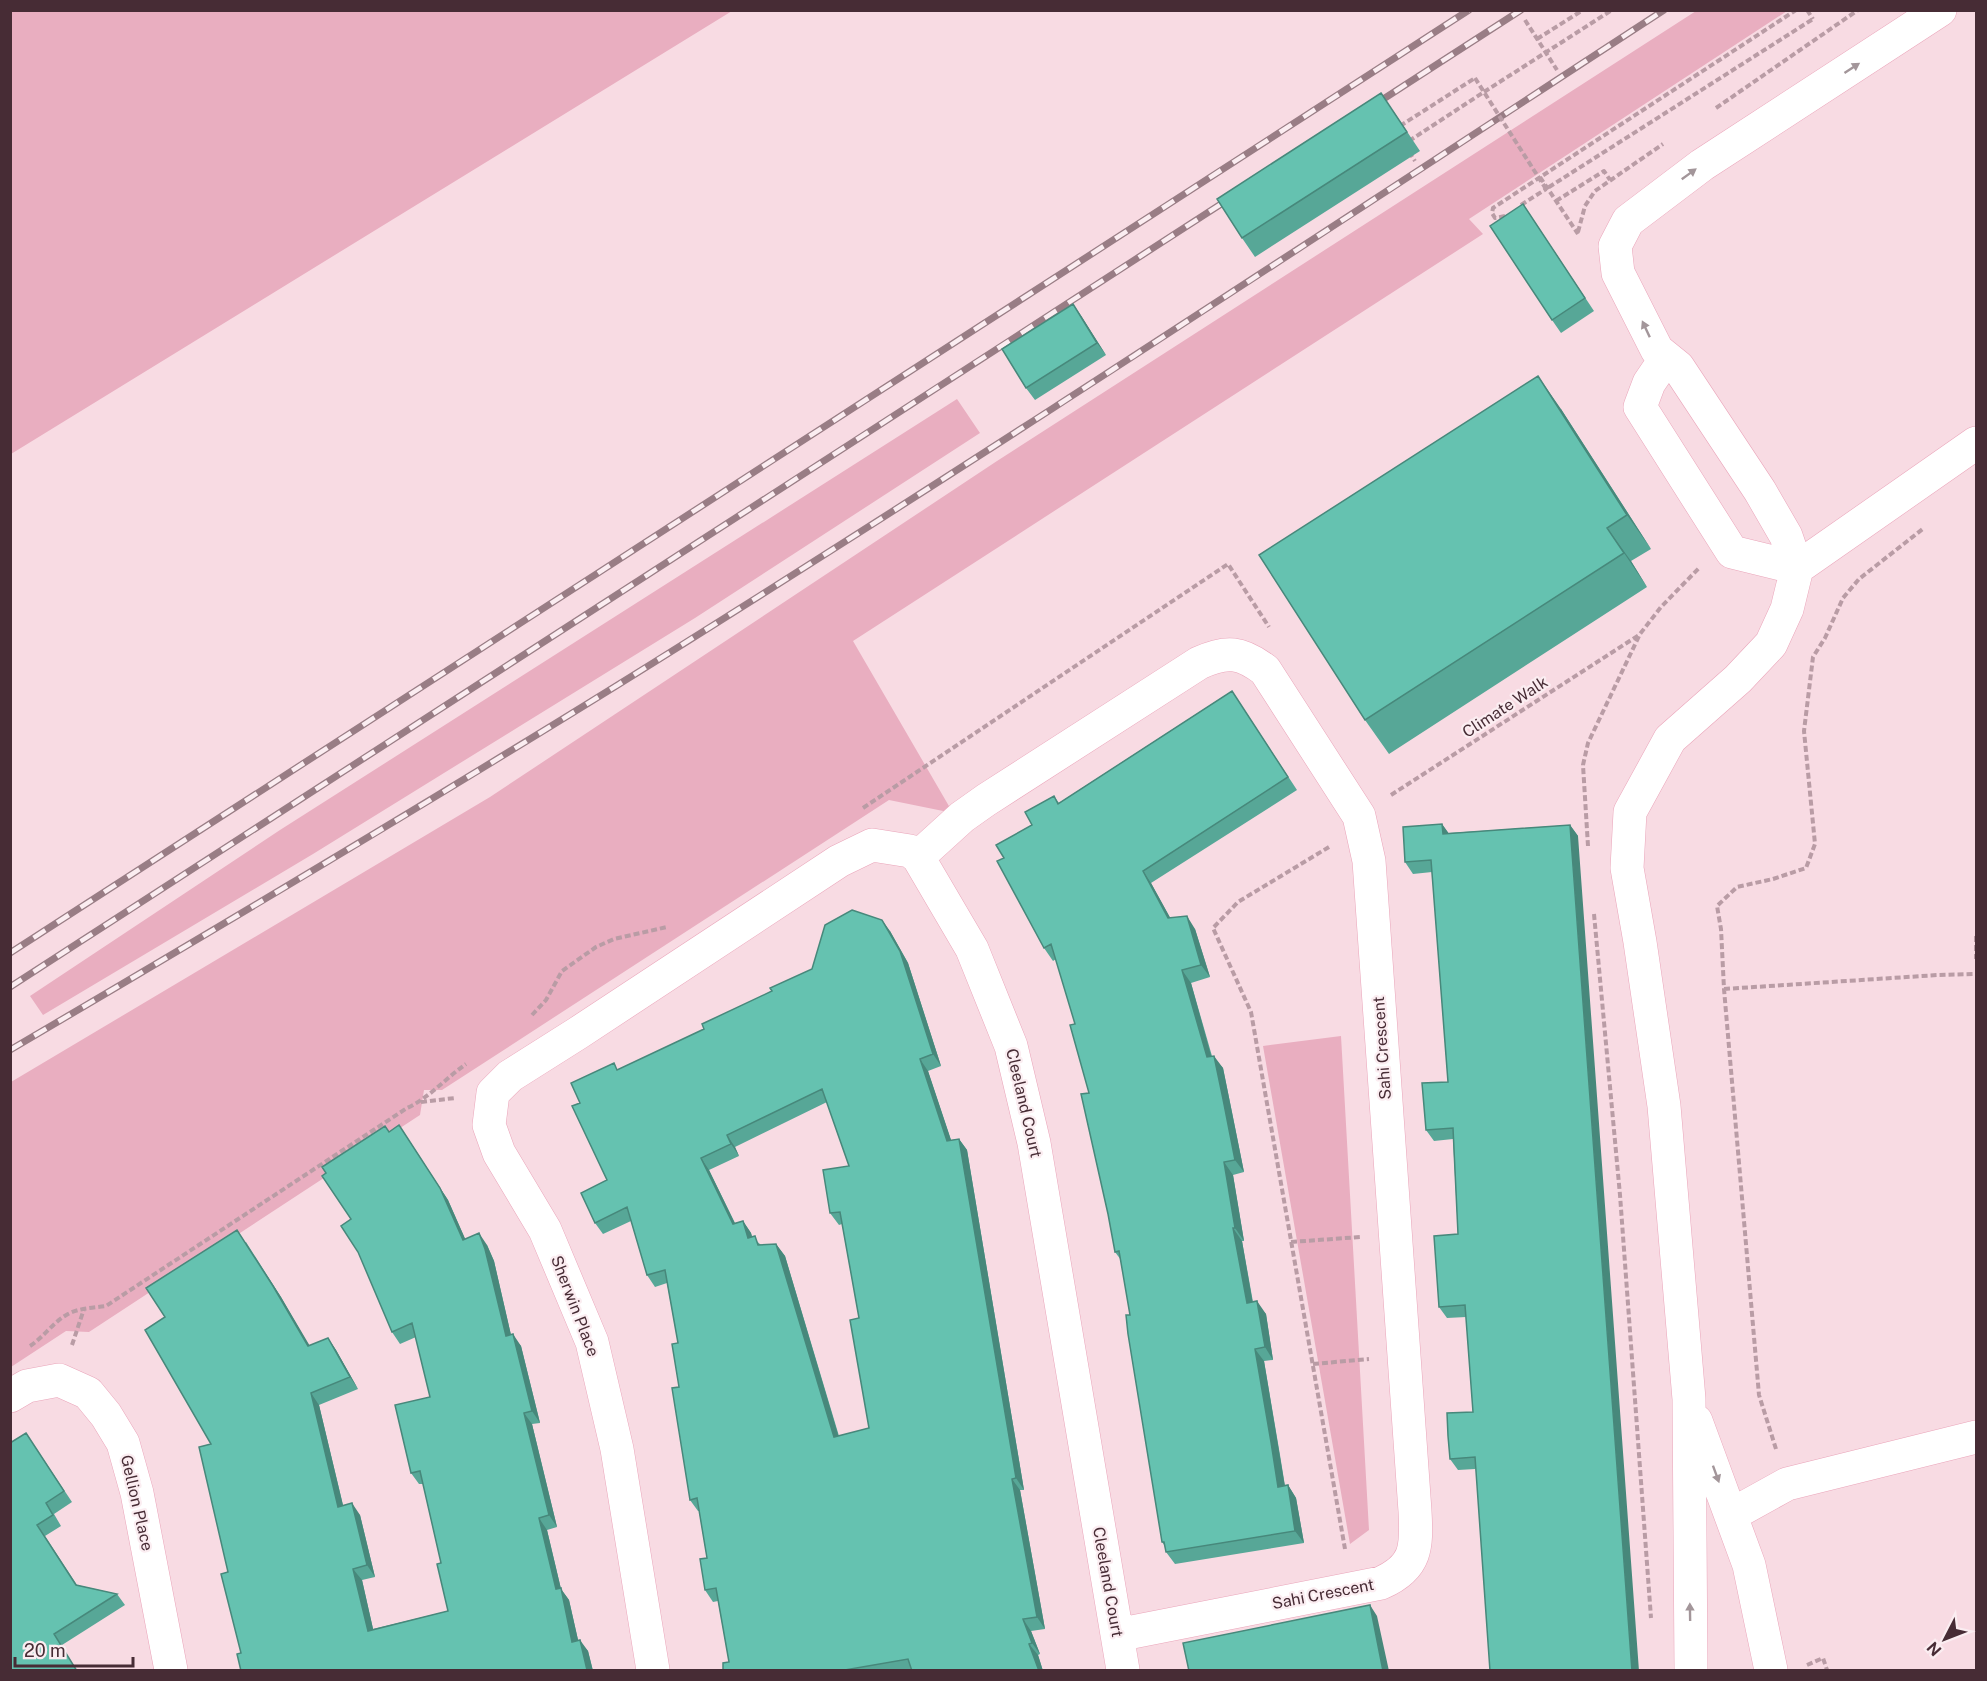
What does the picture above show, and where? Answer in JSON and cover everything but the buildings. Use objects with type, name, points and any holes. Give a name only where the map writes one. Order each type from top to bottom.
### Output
[{"type":"street","points":[[1691,1671],[1689,1399],[1664,1106],[1627,868],[1630,813],[1670,739],[1738,679],[1771,644],[1787,609],[1797,568],[1786,536],[1761,491],[1707,407],[1678,367],[1657,350],[1618,273],[1615,246],[1628,221],[1702,165],[1940,10]]},
{"type":"street","points":[[1666,358],[1649,383],[1640,406],[1732,552],[1797,568],[1977,443]]},
{"type":"street","name":"Sahi Crescent","points":[[918,857],[962,817],[986,800],[1199,663],[1218,655],[1228,654],[1248,658],[1265,670],[1359,816],[1369,871],[1417,1538],[1414,1549],[1406,1566],[1398,1575],[1381,1583],[1117,1635]]},
{"type":"street","name":"Sherwin Place","points":[[653,1671],[617,1449],[592,1342],[544,1230],[499,1153],[489,1125],[493,1093],[510,1076],[839,861],[872,845],[910,851],[918,857]]},
{"type":"street","name":"Cleeland Court","points":[[918,857],[972,949],[1011,1046],[1034,1143],[1123,1671]]},
{"type":"street","name":"Gellion Place","points":[[10,1396],[27,1386],[59,1380],[88,1393],[106,1415],[123,1443],[137,1493],[171,1671]]},
{"type":"street","points":[[1689,1399],[1749,1564],[1771,1671]]},
{"type":"street","points":[[1731,1515],[1787,1484],[1977,1437]]},
{"type":"path","points":[[1537,39],[1583,10]]},
{"type":"path","points":[[1415,161],[1404,144],[1612,10]]},
{"type":"path","points":[[1511,212],[1498,219],[1492,213],[1495,206],[1796,10]]},
{"type":"path","points":[[1520,206],[1813,19],[1807,10]]},
{"type":"path","points":[[1525,20],[1557,70]]},
{"type":"path","points":[[1395,130],[1475,78],[1546,189]]},
{"type":"path","points":[[1556,201],[1604,171],[1610,181]]},
{"type":"path","points":[[1540,177],[1578,235]]},
{"type":"path","points":[[1787,1484],[1759,1395],[1724,989],[1721,929],[1717,906],[1737,887],[1773,879],[1806,868],[1815,844],[1804,731],[1813,657],[1825,638],[1843,598],[1859,579],[1930,524]]},
{"type":"path","name":"Climate Walk","points":[[1383,801],[1640,634]]},
{"type":"path","points":[[1333,845],[1238,902],[1213,928],[1251,1012],[1345,1549]]},
{"type":"path","points":[[1977,936],[1977,959]]},
{"type":"path","points":[[1724,989],[1977,974]]},
{"type":"path","points":[[1292,1242],[1361,1236]]},
{"type":"path","points":[[71,1347],[84,1308]]},
{"type":"path","points":[[1313,1364],[1371,1359]]},
{"type":"path","points":[[1803,1666],[1823,1658],[1827,1671]]},
{"type":"shaded area","points":[[11,10],[732,10],[732,11],[11,454]]},
{"type":"shaded area","points":[[1696,11],[1787,11],[1469,219],[1483,234],[853,641],[953,813],[889,800],[442,1090],[424,1090],[420,1115],[89,1332],[66,1331],[11,1367],[11,1082],[490,797],[997,461]]},
{"type":"shaded area","points":[[957,399],[980,433],[695,618],[313,854],[43,1015],[30,996],[280,830]]},
{"type":"shaded area","points":[[1341,1036],[1369,1530],[1350,1544],[1263,1046]]},
{"type":"railway","points":[[10,953],[1469,10]]},
{"type":"railway","points":[[1371,107],[1521,10]]},
{"type":"railway","points":[[10,1050],[239,915],[616,686],[1142,351],[1664,10]]},
{"type":"railway","points":[[10,987],[1235,195]]}]
